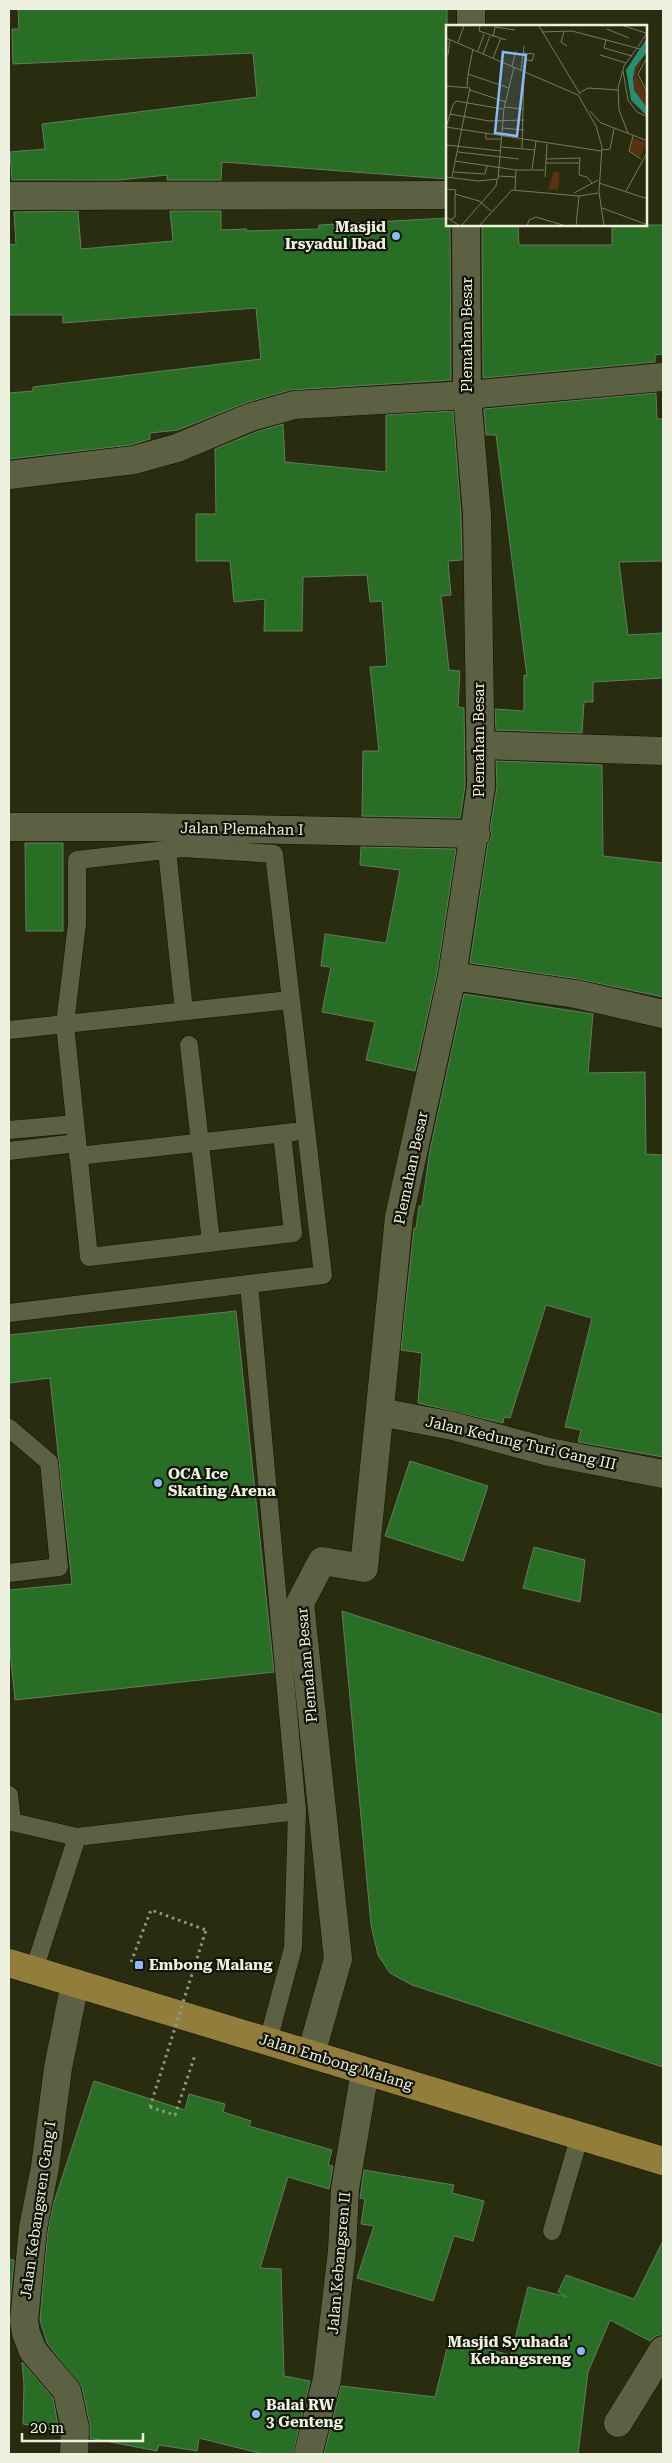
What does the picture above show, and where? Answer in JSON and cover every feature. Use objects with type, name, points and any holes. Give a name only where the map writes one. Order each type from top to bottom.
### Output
[{"type":"main road","name":"Jalan Embong Malang","points":[[21,1966],[663,2161]]},
{"type":"street","points":[[471,9],[471,25]]},
{"type":"street","points":[[9,196],[446,195]]},
{"type":"street","name":"Plemahan Besar","points":[[311,2054],[338,1959],[300,1603],[322,1561],[364,1568],[399,1216],[452,976],[482,787],[477,515],[467,395],[466,226]]},
{"type":"street","points":[[9,475],[134,460],[177,448],[251,418],[294,405],[467,395],[663,377]]},
{"type":"street","points":[[480,745],[663,751]]},
{"type":"street","name":"Jalan Plemahan I","points":[[9,828],[145,827],[476,834]]},
{"type":"street","points":[[452,976],[576,994],[663,1014]]},
{"type":"street","name":"Jalan Kedung Turi Gang III","points":[[380,1412],[453,1426],[548,1452],[663,1474]]},
{"type":"street","name":"Jalan Kebangsren Gang I","points":[[74,2454],[75,2428],[67,2391],[17,2332],[24,2321],[33,2228],[45,2167],[57,2077],[75,1983]]},
{"type":"street","name":"Jalan Kebangsren II","points":[[308,2454],[327,2380],[342,2251],[345,2189],[365,2071]]},
{"type":"street","points":[[618,2423],[663,2350]]},
{"type":"lane","points":[[9,1313],[323,1275],[274,854],[183,848],[76,860],[77,924],[65,1024],[89,1257],[293,1233],[282,1134]]},
{"type":"lane","points":[[167,850],[184,1011]]},
{"type":"lane","points":[[9,1030],[290,1000]]},
{"type":"lane","points":[[189,1045],[211,1242]]},
{"type":"lane","points":[[9,1130],[75,1124]]},
{"type":"lane","points":[[9,1151],[77,1150],[200,1143],[306,1131]]},
{"type":"lane","points":[[249,1284],[297,1811],[293,1948],[268,2041]]},
{"type":"lane","points":[[9,1428],[49,1462],[59,1567],[9,1573]]},
{"type":"lane","points":[[9,1795],[12,1822],[77,1837],[297,1811]]},
{"type":"lane","points":[[21,1966],[77,1837]]},
{"type":"lane","points":[[552,2232],[580,2135]]},
{"type":"path","points":[[119,1996],[151,1910],[206,1930],[150,2107],[175,2115],[206,2022]]},
{"type":"building","points":[[18,9],[447,9],[446,179],[222,162],[221,180],[167,180],[167,175],[120,180],[12,180],[10,152],[45,149],[42,124],[257,97],[253,53],[13,64],[12,29],[19,29]]},
{"type":"building","points":[[78,211],[81,249],[173,241],[170,211],[221,211],[221,230],[247,229],[246,231],[319,229],[319,225],[446,218],[446,226],[450,226],[451,380],[290,390],[245,403],[178,430],[150,433],[150,439],[131,445],[9,459],[9,393],[33,391],[33,387],[261,359],[256,308],[63,323],[63,315],[9,315],[9,244],[16,245],[14,212]]},
{"type":"building","points":[[663,225],[663,354],[655,355],[655,362],[483,378],[482,226],[518,226],[519,245],[612,245],[612,226]]},
{"type":"building","points":[[656,393],[657,419],[663,419],[663,561],[619,562],[628,635],[663,633],[663,678],[593,682],[593,702],[584,702],[582,733],[496,730],[495,709],[524,711],[524,675],[527,676],[496,435],[486,435],[484,409]]},
{"type":"building","points":[[453,411],[461,516],[462,560],[448,561],[451,595],[441,596],[449,670],[460,671],[458,707],[464,708],[465,786],[460,818],[362,816],[363,751],[379,751],[370,667],[387,666],[382,601],[370,602],[367,575],[303,577],[302,631],[264,631],[265,599],[234,602],[230,561],[196,561],[196,514],[216,514],[215,449],[256,432],[283,424],[285,462],[386,472],[386,415]]},
{"type":"building","points":[[496,761],[602,765],[603,856],[663,863],[663,997],[578,979],[470,963],[488,843],[492,835],[490,829],[497,787]]},
{"type":"building","points":[[25,843],[63,843],[63,931],[26,931]]},
{"type":"building","points":[[361,847],[456,849],[437,973],[415,1071],[366,1060],[375,1022],[322,1012],[331,967],[321,966],[325,934],[386,943],[400,870],[360,865]]},
{"type":"building","points":[[464,994],[593,1014],[588,1073],[645,1072],[646,1154],[663,1155],[663,1457],[578,1442],[581,1430],[565,1427],[592,1318],[546,1305],[510,1418],[504,1417],[503,1423],[418,1403],[422,1353],[401,1350],[414,1228],[416,1228],[419,1206],[422,1206],[430,1150]]},
{"type":"building","name":"OCA Ice Skating Arena","points":[[236,1311],[274,1672],[15,1700],[9,1640],[9,1590],[72,1584],[50,1378],[9,1383],[9,1335]]},
{"type":"building","points":[[410,1461],[488,1486],[463,1561],[385,1536]]},
{"type":"building","points":[[534,1547],[585,1560],[580,1602],[523,1588]]},
{"type":"building","points":[[342,1611],[663,1715],[663,2067],[412,1985],[390,1973],[378,1955],[371,1925]]},
{"type":"building","points":[[94,2081],[185,2110],[189,2094],[225,2104],[223,2112],[251,2121],[249,2126],[332,2150],[328,2165],[333,2166],[329,2189],[288,2177],[260,2268],[281,2269],[284,2376],[310,2381],[293,2454],[263,2454],[199,2438],[197,2451],[159,2445],[157,2451],[90,2438],[90,2425],[82,2387],[47,2343],[40,2320],[48,2230],[54,2202]]},
{"type":"building","points":[[364,2170],[454,2185],[452,2193],[484,2201],[473,2241],[454,2236],[433,2301],[357,2278],[374,2226],[361,2224],[365,2199],[360,2198]]},
{"type":"building","points":[[663,2241],[663,2334],[656,2336],[650,2341],[610,2320],[588,2372],[578,2454],[324,2454],[341,2386],[435,2397],[449,2340],[511,2355],[528,2287],[567,2297],[558,2292],[566,2275],[634,2299]]},
{"type":"building","points":[[9,2259],[14,2260],[9,2313]]},
{"type":"building","points":[[22,2362],[53,2398],[59,2431],[23,2424],[24,2385]]},
{"type":"place","name":"Masjid Irsyadul Ibad","points":[[396,236]]},
{"type":"place","name":"OCA Ice Skating Arena","points":[[158,1483]]},
{"type":"place","name":"Embong Malang","points":[[139,1965]]},
{"type":"place","name":"Masjid Syuhada' Kebangsreng","points":[[581,2351]]},
{"type":"place","name":"Balai RW 3 Genteng","points":[[256,2414]]}]
